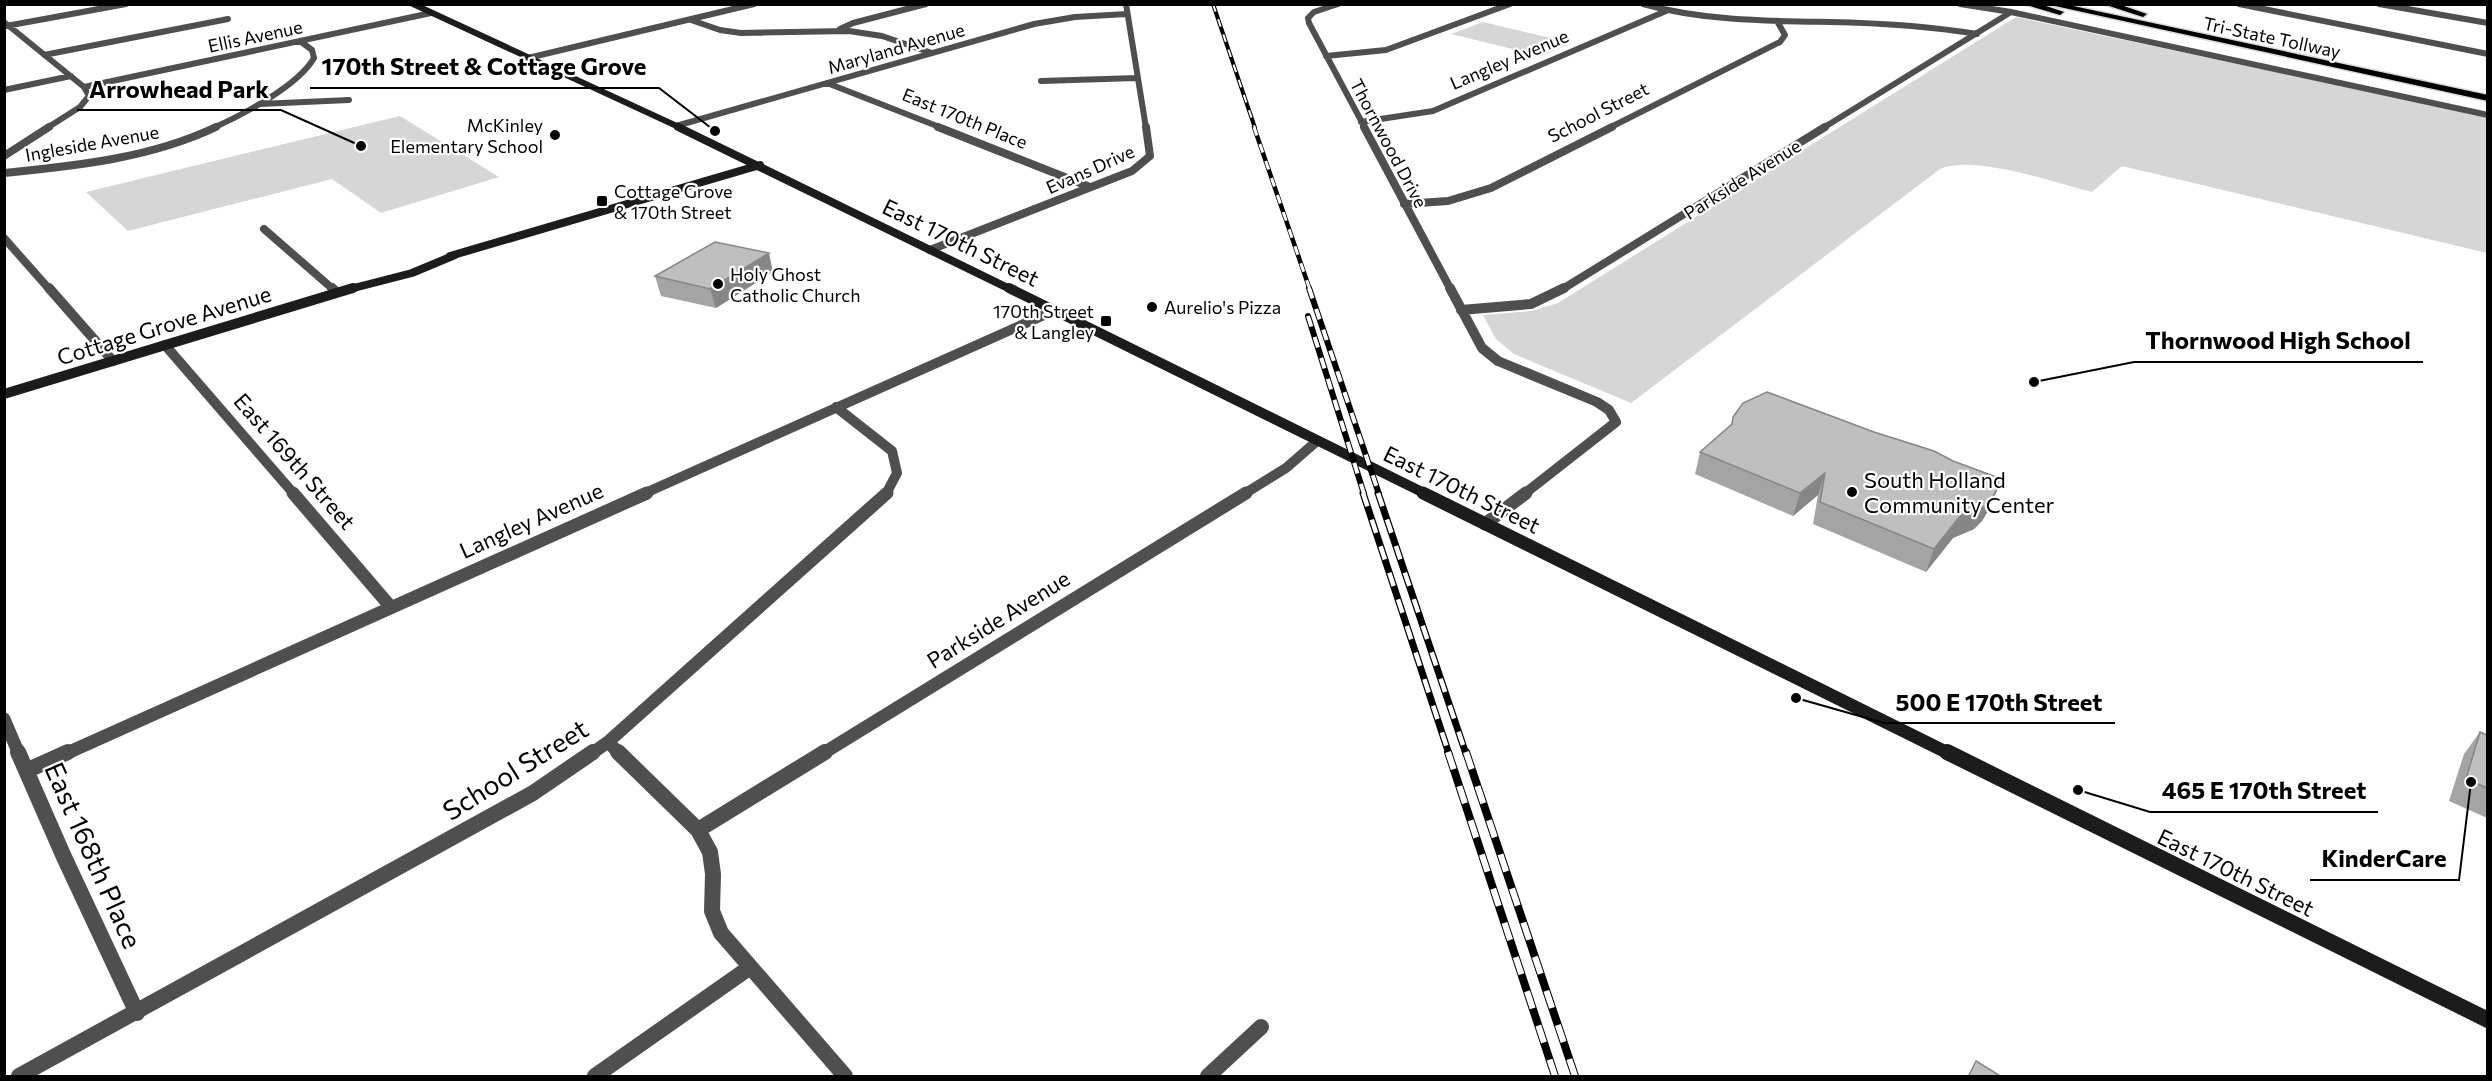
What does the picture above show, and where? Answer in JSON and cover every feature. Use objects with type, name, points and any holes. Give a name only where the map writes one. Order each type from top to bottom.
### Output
[{"type":"highway","points":[[2027,4],[2260,54],[2340,68]]},
{"type":"highway","name":"Tri-State Tollway","points":[[2050,4],[2487,98]]},
{"type":"highway","name":"Tri-State Tollway","points":[[2085,4],[2487,89]]},
{"type":"highway","points":[[2107,4],[2211,32]]},
{"type":"street","points":[[6,25],[126,4]]},
{"type":"street","name":"East 170th Street","points":[[413,4],[754,163],[2487,1020]]},
{"type":"street","points":[[528,58],[754,4]]},
{"type":"street","points":[[839,29],[853,23],[926,4]]},
{"type":"street","name":"Evans Drive","points":[[930,250],[1139,167],[1150,156],[1126,4]]},
{"type":"street","name":"Thornwood Drive","points":[[1338,4],[1314,12],[1308,18],[1461,310]]},
{"type":"street","points":[[1326,56],[1386,50],[1510,4]]},
{"type":"street","points":[[1643,4],[1666,11],[1714,19],[1907,24],[1977,34]]},
{"type":"street","points":[[1960,4],[2012,12],[2487,115]]},
{"type":"street","points":[[2239,4],[2487,54]]},
{"type":"street","points":[[2379,4],[2487,23]]},
{"type":"street","name":"Langley Avenue","points":[[1361,122],[1433,111],[1666,11]]},
{"type":"street","name":"Parkside Avenue","points":[[1461,310],[1531,304],[1553,295],[2012,12]]},
{"type":"street","name":"Ellis Avenue","points":[[84,87],[431,13]]},
{"type":"street","name":"Maryland Avenue","points":[[676,126],[1055,19],[1128,14]]},
{"type":"street","points":[[44,55],[228,19]]},
{"type":"street","points":[[691,20],[720,30],[741,33],[839,29],[882,36],[932,53]]},
{"type":"street","name":"School Street","points":[[1404,204],[1448,201],[1491,188],[1776,44],[1785,35],[1777,21]]},
{"type":"street","points":[[4,156],[85,103],[89,96],[84,87],[6,25]]},
{"type":"street","name":"Ingleside Avenue","points":[[4,173],[74,166],[162,147],[219,127],[260,104],[310,65],[314,58],[312,50],[300,41]]},
{"type":"street","points":[[4,90],[71,76]]},
{"type":"street","points":[[1041,81],[1137,78]]},
{"type":"street","name":"East 170th Place","points":[[827,83],[1090,187]]},
{"type":"street","points":[[260,104],[349,100]]},
{"type":"street","points":[[4,146],[20,146]]},
{"type":"street","name":"Cottage Grove Avenue","points":[[4,394],[336,292],[363,287],[442,262],[455,255],[577,218],[601,214],[754,163]]},
{"type":"street","points":[[264,229],[336,292]]},
{"type":"street","points":[[4,238],[113,361]]},
{"type":"street","points":[[1461,310],[1482,348],[1489,355],[1498,361],[1597,402],[1614,415],[1616,422],[1485,524]]},
{"type":"street","name":"Langley Avenue","points":[[28,770],[1053,311]]},
{"type":"street","name":"East 169th Street","points":[[165,345],[390,606]]},
{"type":"street","name":"School Street","points":[[19,1077],[533,793],[608,742],[885,496],[897,473],[892,451],[836,407]]},
{"type":"street","name":"Parkside Avenue","points":[[698,830],[1261,484],[1286,468],[1317,441]]},
{"type":"street","name":"East 168th Place","points":[[4,719],[64,857],[137,1012]]},
{"type":"street","points":[[608,742],[698,830],[710,852],[713,874],[712,911],[721,933],[845,1077]]},
{"type":"street","points":[[595,1077],[750,968]]},
{"type":"street","points":[[1208,1077],[1262,1027]]},
{"type":"shaded area","points":[[2016,17],[2487,117],[2487,253],[2122,166],[2092,192],[1993,167],[1955,165],[1940,169],[1631,403],[1514,354],[1496,339],[1483,315],[1531,311],[1558,303]]},
{"type":"shaded area","points":[[1483,22],[1572,43],[1541,56],[1451,34]]},
{"type":"shaded area","points":[[400,116],[499,177],[381,213],[332,179],[128,231],[86,192]]},
{"type":"building","points":[[715,242],[769,253],[710,289],[655,276]]},
{"type":"building","name":"South Holland Community Center","points":[[1767,392],[1874,432],[1934,451],[1953,461],[1999,478],[1998,488],[1983,507],[1961,515],[1934,549],[1820,502],[1825,473],[1800,493],[1700,452],[1732,424],[1733,417],[1743,403]]},
{"type":"building","points":[[2480,732],[2487,735],[2487,788],[2466,779]]},
{"type":"building","points":[[1976,1061],[2002,1077],[1968,1077]]},
{"type":"railway","points":[[1213,4],[1255,128]]},
{"type":"railway","points":[[1254,127],[1310,290]]},
{"type":"railway","points":[[1309,288],[1379,494]]},
{"type":"railway","points":[[1308,316],[1364,494]]},
{"type":"railway","points":[[1363,493],[1449,754]]},
{"type":"railway","points":[[1378,493],[1466,754]]},
{"type":"railway","points":[[1448,752],[1555,1076]]},
{"type":"railway","points":[[1466,752],[1575,1076]]},
{"type":"place","name":"170th Street & Cottage Grove","points":[[715,131]]},
{"type":"place","name":"McKinley Elementary School","points":[[555,135]]},
{"type":"place","name":"Arrowhead Park","points":[[361,146]]},
{"type":"place","name":"Cottage Grove & 170th Street","points":[[602,201]]},
{"type":"place","name":"Holy Ghost Catholic Church","points":[[718,284]]},
{"type":"place","name":"Aurelio's Pizza","points":[[1152,307]]},
{"type":"place","name":"170th Street & Langley","points":[[1106,321]]},
{"type":"place","name":"Thornwood High School","points":[[2034,382]]},
{"type":"place","name":"South Holland Community Center","points":[[1852,492]]},
{"type":"place","name":"500 E 170th Street","points":[[1796,698]]},
{"type":"place","name":"KinderCare","points":[[2471,782]]},
{"type":"place","name":"465 E 170th Street","points":[[2078,790]]}]
